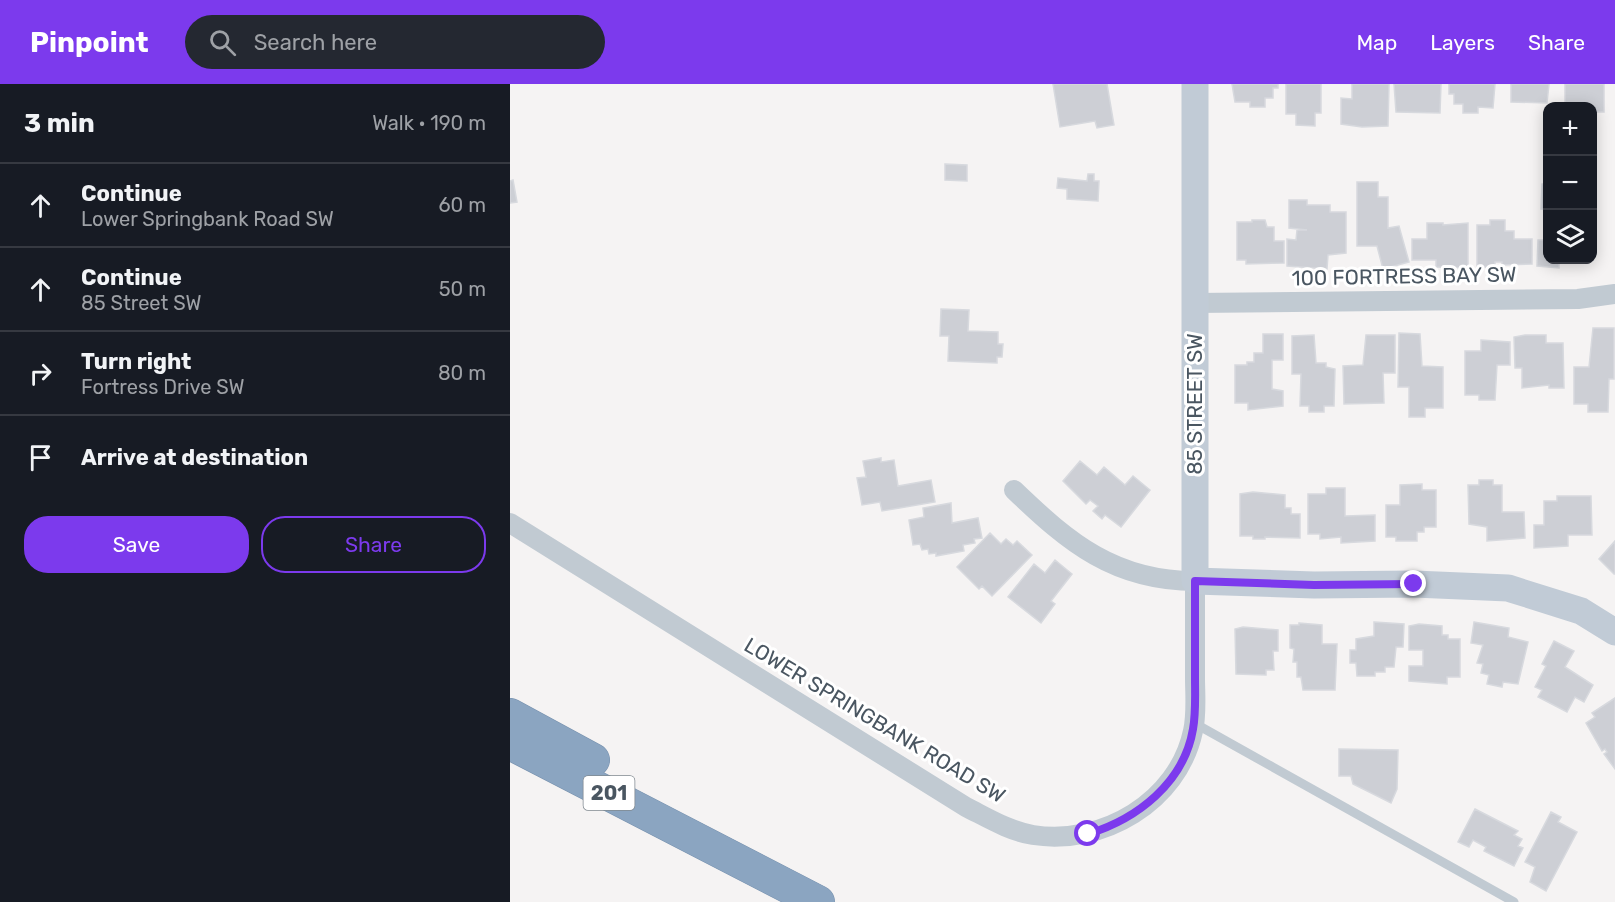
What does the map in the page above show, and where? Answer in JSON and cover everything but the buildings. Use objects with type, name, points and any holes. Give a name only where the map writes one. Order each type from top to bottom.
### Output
[{"type":"highway","points":[[510,715],[621,776],[709,843]]},
{"type":"highway","name":"201","points":[[510,742],[709,843],[818,902]]},
{"type":"street","name":"85 STREET SW","points":[[1194,723],[1195,84]]},
{"type":"street","name":"100 FORTRESS BAY SW","points":[[1194,303],[1578,298],[1615,294]]},
{"type":"street","points":[[1014,490],[1056,530],[1117,567],[1146,578],[1314,585],[1414,584],[1508,588],[1581,611],[1615,632]]},
{"type":"street","name":"LOWER SPRINGBANK ROAD SW","points":[[510,523],[966,807],[1014,830],[1051,837],[1069,837],[1088,834],[1122,821],[1151,801],[1171,779],[1188,748],[1194,723]]},
{"type":"lane","points":[[1194,723],[1514,902]]},
{"type":"route","points":[[1088,834],[1122,821],[1151,801],[1171,779],[1188,748],[1194,723],[1195,581],[1314,585],[1414,584]]}]
